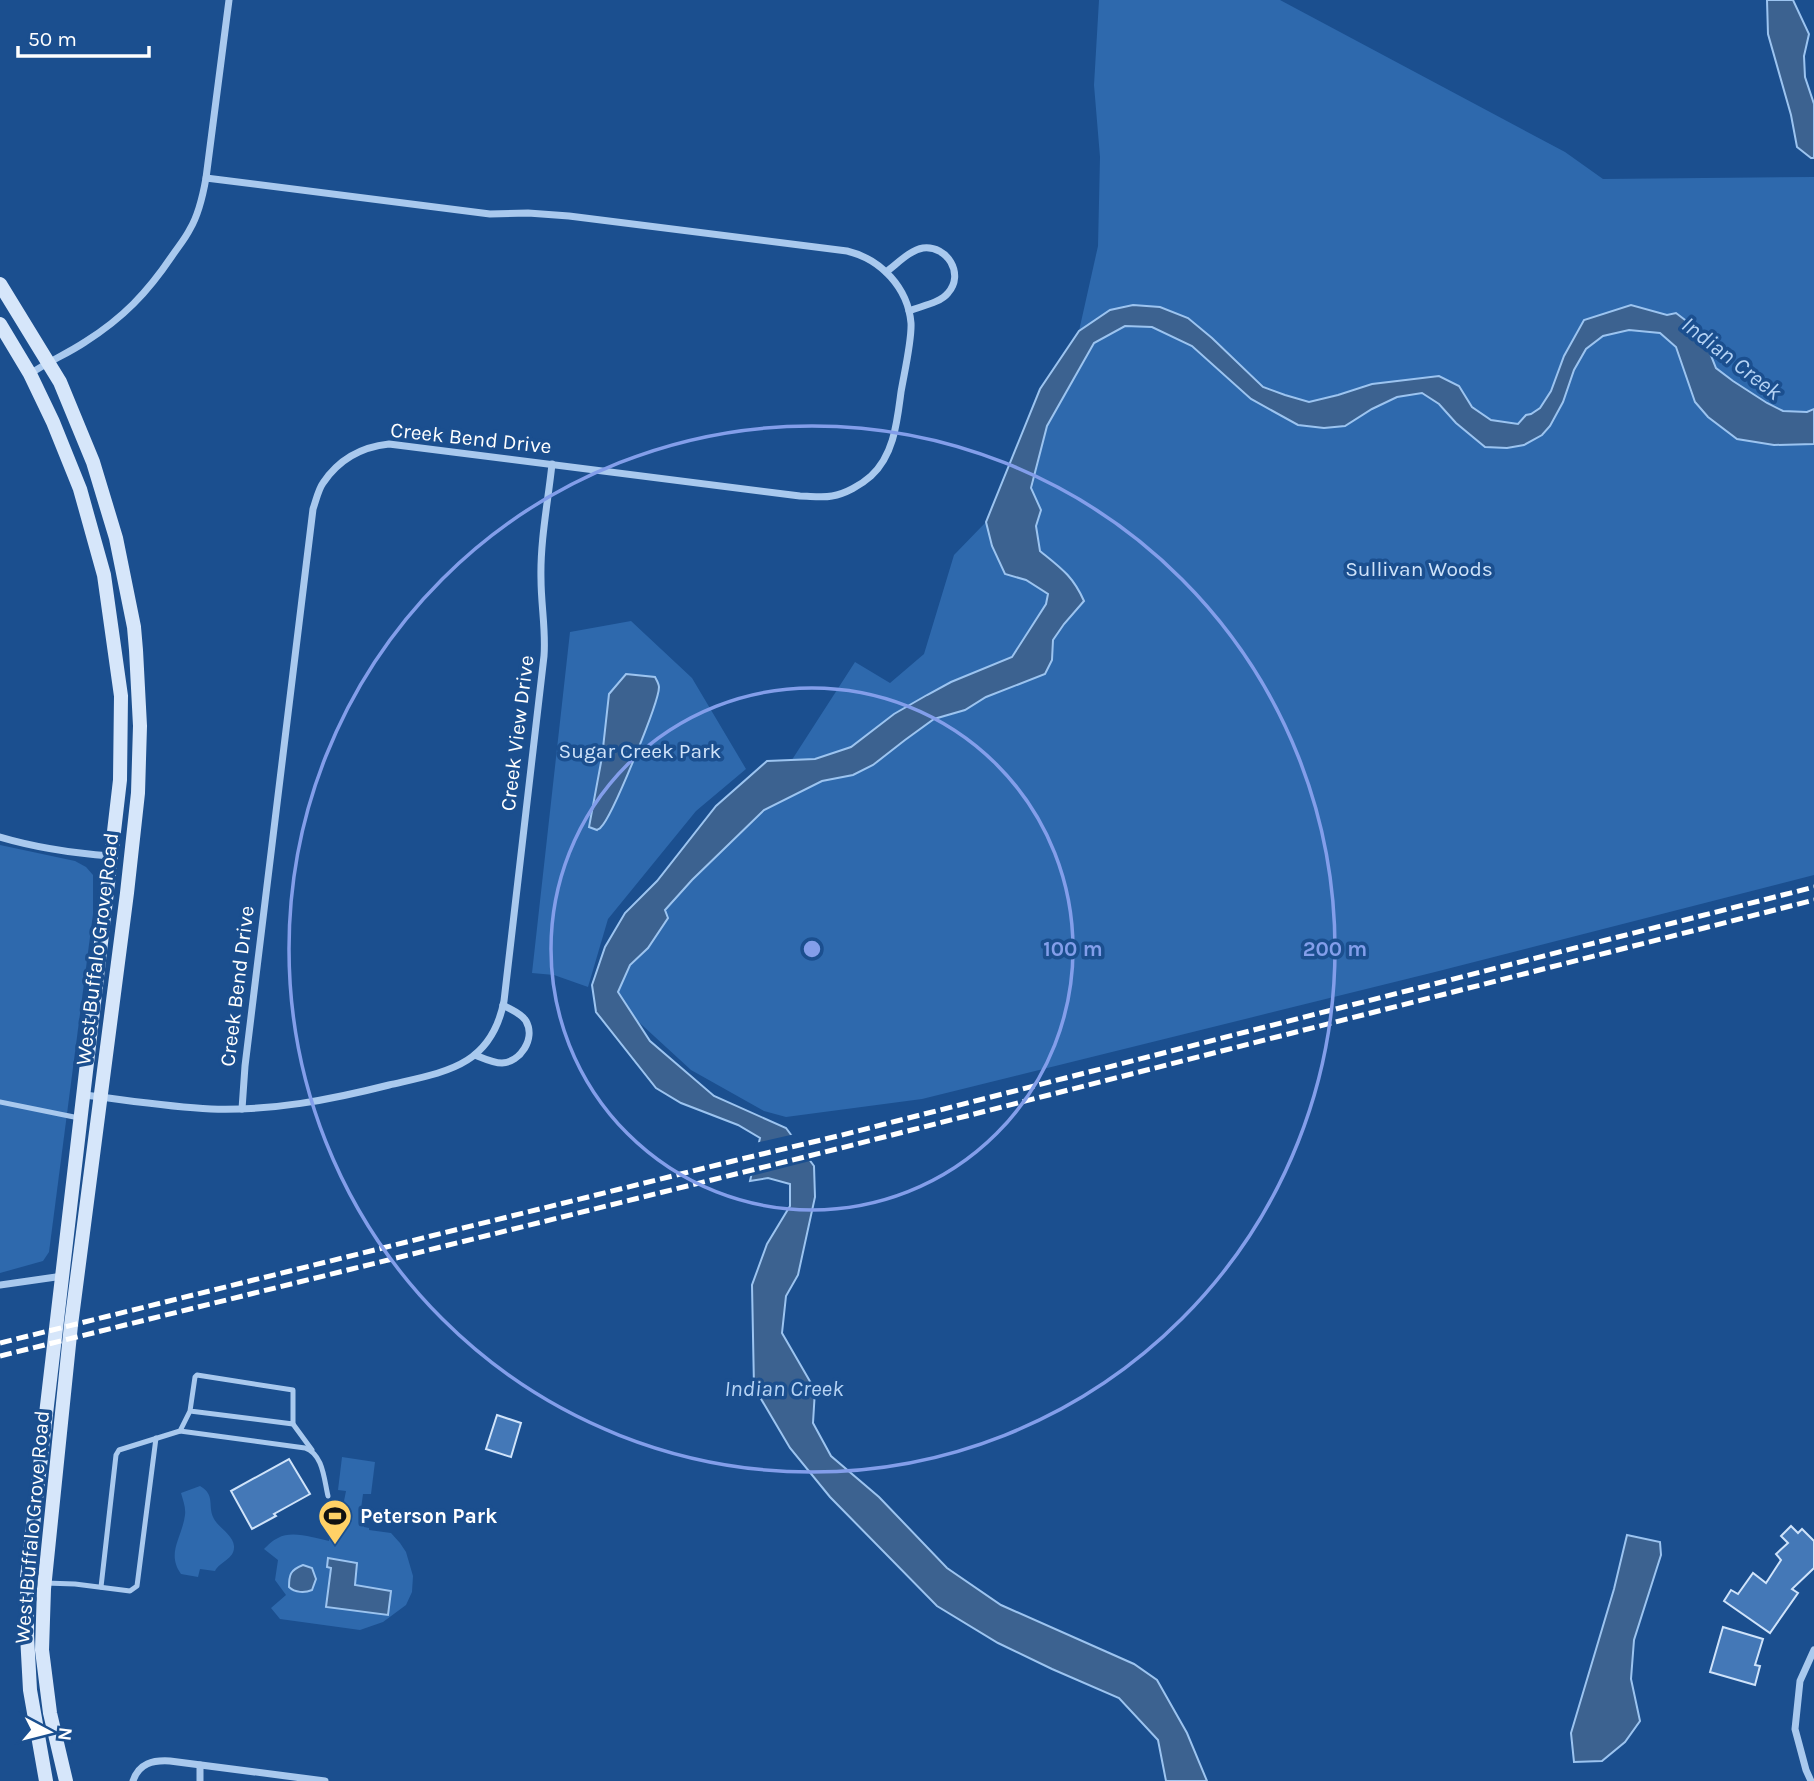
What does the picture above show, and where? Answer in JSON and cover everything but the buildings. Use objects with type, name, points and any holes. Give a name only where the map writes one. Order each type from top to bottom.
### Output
[{"type":"main road","name":"West Buffalo Grove Road","points":[[0,284],[66,395],[93,462],[116,538],[134,627],[140,726],[138,793],[127,893],[78,1275],[45,1583],[30,1690],[46,1781]]},
{"type":"main road","name":"West Buffalo Grove Road","points":[[0,324],[30,374],[80,489],[104,575],[121,696],[120,780],[27,1577],[35,1651],[66,1781]]},
{"type":"street","points":[[30,374],[84,344],[116,322],[155,281],[190,229],[202,199],[206,178],[229,0]]},
{"type":"street","name":"Creek Bend Drive","points":[[206,178],[490,214],[569,216],[847,251],[870,259],[886,272],[901,290],[911,327],[893,439],[882,464],[869,478],[832,496],[800,496],[389,444],[359,451],[341,461],[322,484],[313,509],[246,1052],[242,1109]]},
{"type":"street","points":[[886,272],[912,253],[927,247],[950,259],[955,277],[953,287],[947,295],[908,311]]},
{"type":"street","name":"Creek View Drive","points":[[83,1095],[175,1106],[242,1109],[299,1105],[442,1072],[466,1062],[485,1046],[499,1022],[503,1005],[544,656],[542,552],[552,464]]},
{"type":"street","points":[[0,837],[56,851],[111,856]]},
{"type":"street","points":[[475,1055],[496,1063],[506,1062],[514,1059],[526,1046],[529,1036],[527,1023],[519,1014],[503,1005]]},
{"type":"street","points":[[0,1285],[78,1275]]},
{"type":"street","points":[[1811,1781],[1796,1729],[1800,1681],[1814,1650]]},
{"type":"street","points":[[133,1781],[136,1772],[153,1760],[325,1781]]},
{"type":"street","points":[[200,1781],[201,1765]]},
{"type":"lane","points":[[0,1102],[80,1118]]},
{"type":"lane","points":[[180,1431],[190,1411],[197,1375],[291,1388],[293,1424],[317,1456],[328,1496]]},
{"type":"lane","points":[[190,1411],[293,1424]]},
{"type":"lane","points":[[101,1587],[116,1455],[119,1450],[180,1431],[313,1450]]},
{"type":"lane","points":[[45,1583],[130,1591],[137,1586],[156,1438]]},
{"type":"green space","name":"Sullivan Woods","points":[[1099,0],[1280,0],[1565,152],[1603,179],[1814,177],[1814,875],[922,1099],[786,1117],[764,1111],[691,1070],[606,992],[609,960],[768,797],[855,662],[890,683],[924,654],[954,555],[986,522],[1023,527],[1047,426],[1094,344],[1079,331],[1098,246],[1100,157],[1094,85]]},
{"type":"green space","name":"Sugar Creek Park","points":[[631,621],[692,678],[746,769],[696,811],[608,919],[588,987],[554,975],[532,973],[570,632]]},
{"type":"green space","points":[[0,845],[75,861],[86,867],[93,875],[93,914],[49,1252],[43,1261],[0,1273]]},
{"type":"green space","name":"Peterson Park","points":[[342,1457],[375,1462],[371,1494],[363,1494],[361,1509],[366,1510],[364,1527],[391,1533],[406,1552],[413,1576],[412,1592],[406,1605],[383,1622],[360,1630],[280,1619],[271,1608],[286,1595],[275,1580],[278,1560],[264,1549],[276,1539],[290,1535],[329,1541],[332,1515],[337,1515],[339,1506],[343,1506],[346,1491],[338,1490]]},
{"type":"green space","points":[[200,1486],[208,1493],[214,1519],[231,1538],[234,1550],[215,1571],[200,1569],[198,1577],[181,1574],[175,1552],[185,1515],[181,1493]]},
{"type":"water","points":[[1767,0],[1793,0],[1809,34],[1804,56],[1805,77],[1814,104],[1814,158],[1797,147],[1791,115],[1768,34]]},
{"type":"water","name":"Indian Creek","points":[[1133,305],[1160,307],[1188,318],[1263,387],[1285,395],[1309,402],[1372,384],[1439,376],[1459,386],[1472,407],[1491,420],[1518,424],[1526,415],[1540,408],[1551,391],[1564,356],[1584,320],[1631,305],[1667,315],[1676,313],[1702,333],[1716,368],[1767,403],[1783,411],[1807,412],[1814,409],[1814,444],[1774,445],[1737,439],[1708,417],[1695,402],[1676,347],[1660,333],[1629,330],[1603,336],[1586,349],[1550,426],[1542,435],[1524,445],[1507,448],[1485,447],[1456,423],[1439,404],[1422,393],[1397,397],[1345,426],[1324,428],[1298,425],[1251,399],[1192,346],[1152,327],[1125,326],[1094,343],[1047,426],[1031,488],[1041,510],[1036,526],[1040,551],[1071,579],[1084,601],[1053,640],[1052,660],[1045,674],[986,697],[965,710],[934,719],[873,765],[853,775],[822,781],[764,810],[665,910],[668,918],[648,948],[630,965],[618,992],[650,1041],[714,1096],[786,1128],[814,1166],[815,1197],[798,1275],[786,1296],[782,1333],[815,1390],[813,1423],[831,1456],[879,1497],[947,1568],[1001,1605],[1134,1664],[1157,1680],[1187,1733],[1207,1781],[1166,1781],[1158,1740],[1119,1698],[998,1643],[937,1606],[830,1497],[790,1448],[754,1387],[752,1285],[767,1244],[790,1206],[790,1184],[768,1178],[750,1181],[760,1138],[738,1125],[681,1103],[656,1088],[596,1012],[592,985],[605,947],[625,913],[657,881],[716,806],[767,761],[815,759],[851,747],[894,714],[927,695],[1012,657],[1046,604],[1048,594],[1026,580],[1005,574],[992,546],[986,522],[1040,389],[1079,331],[1110,310]]},
{"type":"water","points":[[626,674],[655,677],[659,687],[644,735],[624,782],[607,819],[597,830],[589,827],[602,757],[609,694]]},
{"type":"water","points":[[1627,1535],[1660,1542],[1661,1555],[1634,1640],[1631,1679],[1640,1721],[1625,1742],[1602,1761],[1574,1762],[1571,1733],[1614,1589]]},
{"type":"water","points":[[328,1558],[357,1563],[355,1585],[391,1591],[388,1615],[326,1607],[331,1568],[327,1567]]},
{"type":"water","points":[[303,1565],[312,1568],[316,1579],[312,1590],[303,1592],[289,1587],[293,1571]]},
{"type":"pier","points":[[795,1134],[814,1160],[747,1177],[755,1143]]},
{"type":"railway","points":[[0,1343],[838,1136],[1814,887]]},
{"type":"railway","points":[[0,1356],[841,1148],[1814,900]]},
{"type":"place","name":"Peterson Park","points":[[335,1546]]}]
